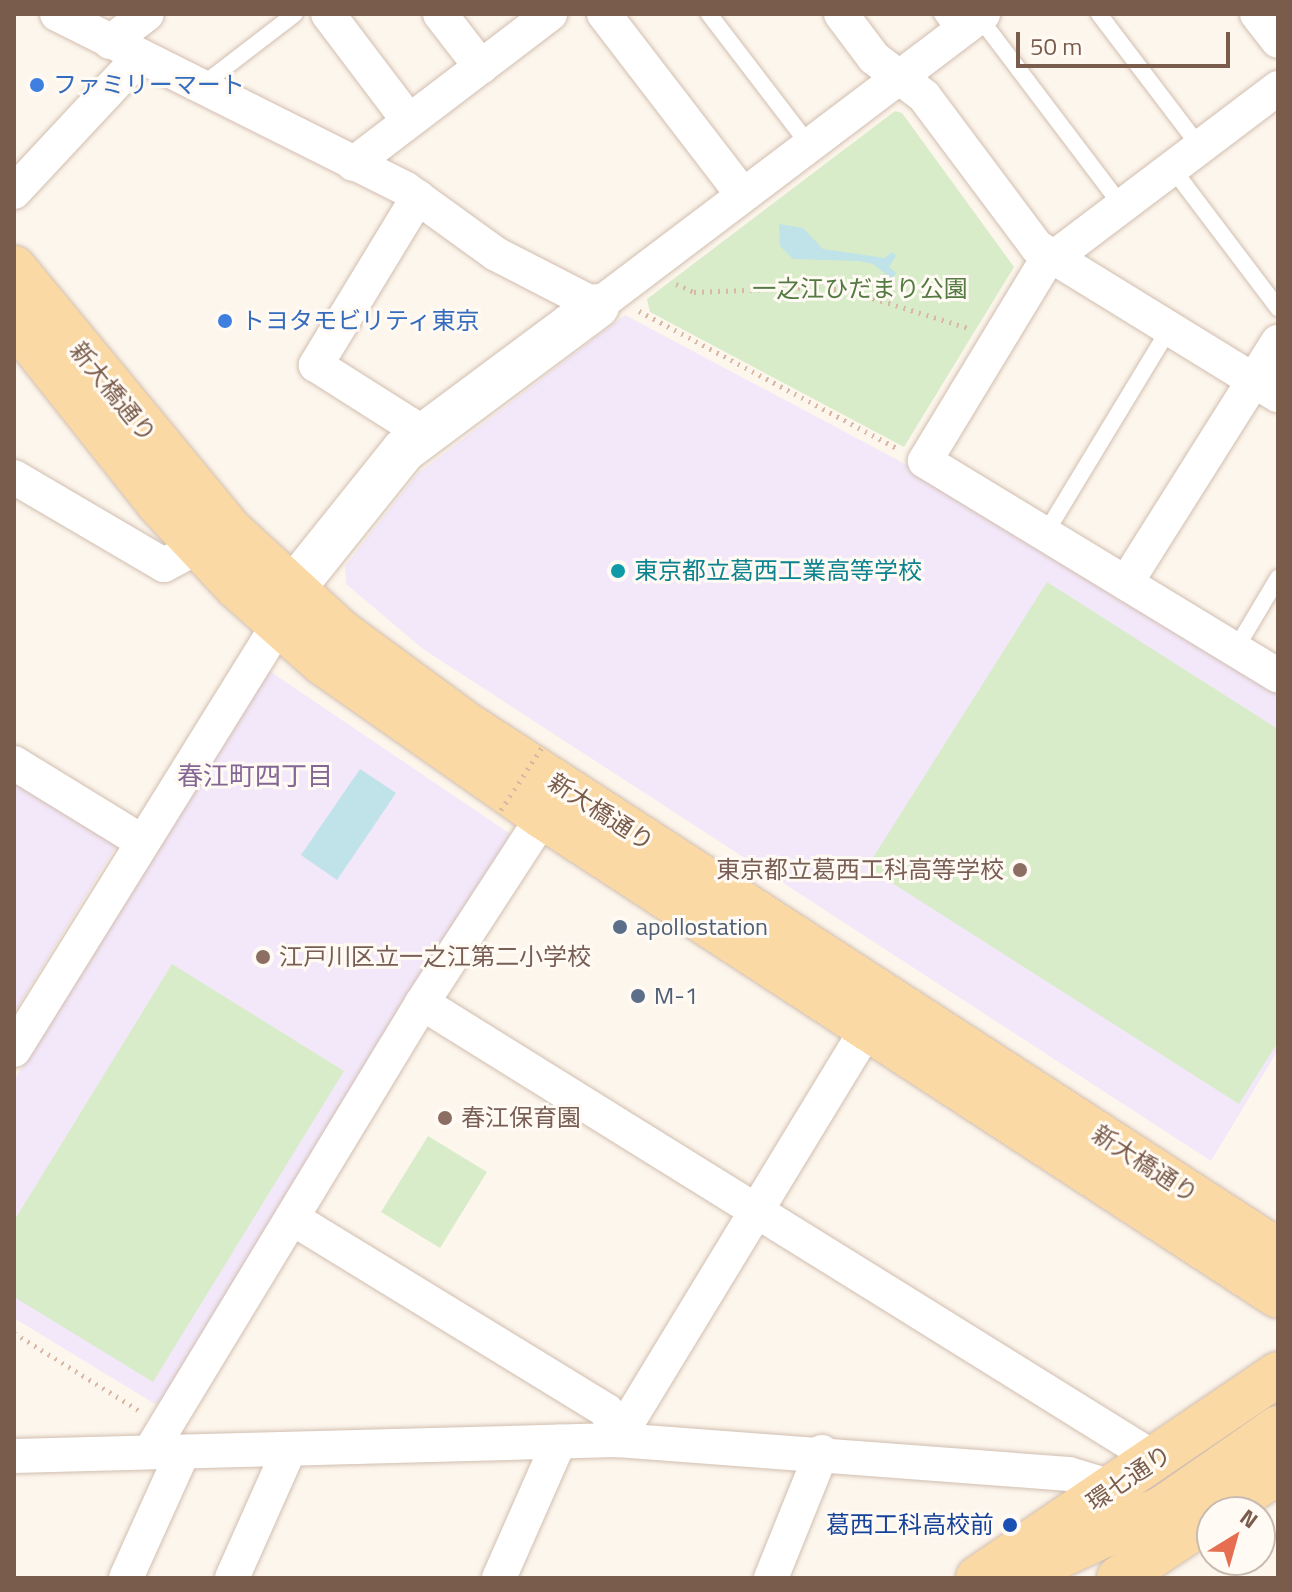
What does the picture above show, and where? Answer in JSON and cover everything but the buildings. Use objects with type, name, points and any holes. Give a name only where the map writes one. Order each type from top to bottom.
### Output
[{"type":"main road","name":"新大橋通り","points":[[14,268],[147,436],[230,530],[286,609],[385,710],[543,817],[869,1026],[1278,1296]]},
{"type":"main road","name":"新大橋通り","points":[[14,321],[199,546],[286,609],[1278,1251]]},
{"type":"main road","name":"環七通り","points":[[978,1578],[1157,1460],[1278,1374]]},
{"type":"main road","points":[[1010,1578],[1163,1508],[1278,1428]]},
{"type":"main road","points":[[1242,1496],[1278,1472]]},
{"type":"main road","points":[[1119,1578],[1196,1527]]},
{"type":"street","points":[[57,14],[418,197],[496,254],[612,305]]},
{"type":"street","points":[[14,192],[125,49],[147,14]]},
{"type":"street","points":[[328,14],[409,121]]},
{"type":"street","points":[[440,14],[481,67]]},
{"type":"street","points":[[353,164],[550,14]]},
{"type":"street","points":[[604,14],[743,195]]},
{"type":"street","points":[[841,14],[874,58],[924,96],[1037,247],[1266,388]]},
{"type":"street","points":[[1257,14],[1278,41]]},
{"type":"street","points":[[14,1050],[286,609],[404,450],[612,305],[743,195],[899,77],[965,20]]},
{"type":"street","points":[[1278,88],[1043,266],[925,461],[1278,676]]},
{"type":"street","points":[[418,197],[316,365],[409,424],[422,438]]},
{"type":"street","points":[[1126,583],[1266,388],[1278,342]]},
{"type":"street","points":[[14,477],[164,565],[199,546]]},
{"type":"street","points":[[14,763],[143,842]]},
{"type":"street","points":[[126,1578],[166,1443],[292,1218],[422,1003],[543,817]]},
{"type":"street","points":[[422,1003],[754,1215],[1157,1460]]},
{"type":"street","points":[[617,1440],[869,1026]]},
{"type":"street","points":[[292,1218],[607,1411],[617,1440]]},
{"type":"street","points":[[16,1461],[166,1443],[289,1450],[617,1440],[822,1452],[1069,1474],[1115,1488]]},
{"type":"street","points":[[499,1578],[559,1442]]},
{"type":"street","points":[[232,1578],[289,1450]]},
{"type":"street","points":[[771,1578],[822,1452]]},
{"type":"lane","points":[[199,87],[295,14]]},
{"type":"lane","points":[[709,14],[809,145]]},
{"type":"lane","points":[[1099,14],[1200,147]]},
{"type":"lane","points":[[965,20],[1122,206]]},
{"type":"lane","points":[[1172,168],[1278,308]]},
{"type":"lane","points":[[1045,534],[1169,329]]},
{"type":"lane","points":[[1235,650],[1278,578]]},
{"type":"path","points":[[665,279],[694,292],[818,287],[850,291],[982,332]]},
{"type":"path","points":[[612,305],[908,454]]},
{"type":"path","points":[[501,810],[544,744]]},
{"type":"path","points":[[14,1333],[166,1443]]},
{"type":"shaded area","name":"東京都立葛西工科高等学校","points":[[625,315],[907,465],[1278,690],[1278,1050],[1211,1161],[423,649],[346,584],[345,566],[417,474]]},
{"type":"shaded area","name":"江戸川区立一之江第二小学校","points":[[268,670],[512,835],[168,1398],[155,1404],[14,1318],[14,1080]]},
{"type":"shaded area","points":[[14,780],[118,843],[14,1013]]},
{"type":"green space","name":"一之江ひだまり公園","points":[[895,111],[902,113],[1014,267],[904,447],[650,312],[647,299]]},
{"type":"green space","points":[[1047,582],[1278,729],[1278,1042],[1239,1104],[867,867]]},
{"type":"green space","points":[[172,964],[344,1071],[153,1382],[14,1297],[14,1221]]},
{"type":"green space","points":[[428,1136],[487,1172],[440,1248],[381,1212]]},
{"type":"water","points":[[779,224],[803,228],[823,249],[885,258],[892,252],[896,256],[889,267],[896,273],[892,279],[873,264],[859,261],[793,259],[780,246]]},
{"type":"water","points":[[360,769],[396,793],[337,880],[301,855]]},
{"type":"place","name":"ファミリーマート","points":[[37,85]]},
{"type":"place","name":"トヨタモビリティ東京","points":[[225,321]]},
{"type":"place","name":"東京都立葛西工業高等学校","points":[[618,571]]},
{"type":"place","name":"東京都立葛西工科高等学校","points":[[1020,870]]},
{"type":"place","name":"apollostation","points":[[620,927]]},
{"type":"place","name":"江戸川区立一之江第二小学校","points":[[263,957]]},
{"type":"place","name":"M-1","points":[[638,996]]},
{"type":"place","name":"春江保育園","points":[[445,1118]]},
{"type":"place","name":"葛西工科高校前","points":[[1010,1525]]},
{"type":"district","name":"春江町四丁目","points":[[255,776]]}]
